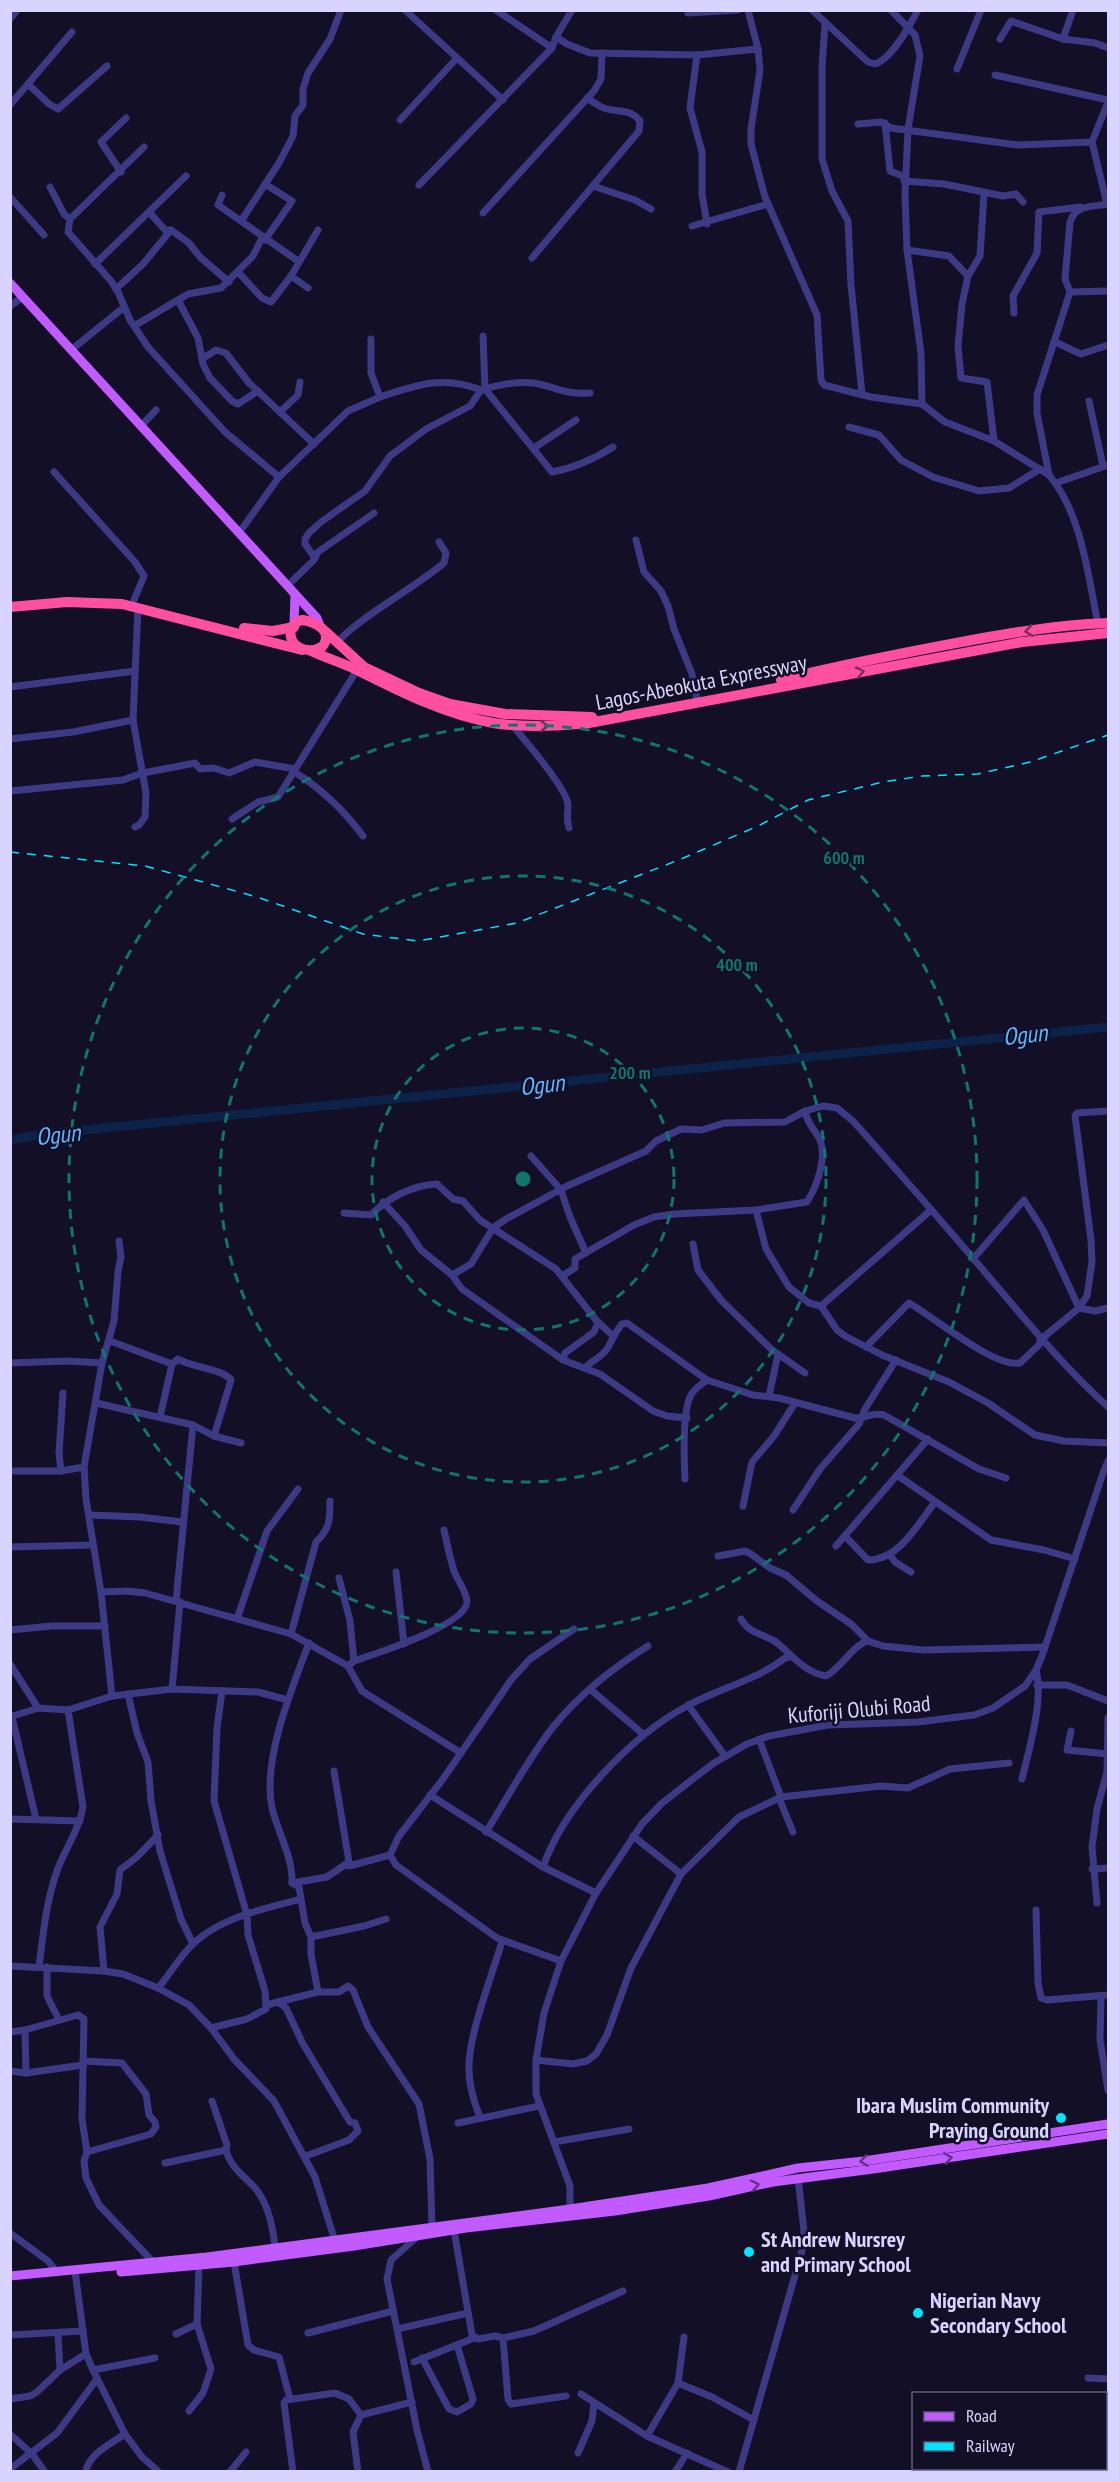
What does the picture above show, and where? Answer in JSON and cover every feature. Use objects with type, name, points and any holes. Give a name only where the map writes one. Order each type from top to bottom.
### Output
[{"type":"highway","name":"Lagos-Abeokuta Expressway","points":[[10,600],[77,594],[112,596],[307,651],[357,670],[374,681],[443,710],[479,720],[551,726],[589,723],[955,649],[1033,630],[1103,624]]},
{"type":"highway","name":"Lagos-Abeokuta Expressway","points":[[10,607],[87,601],[136,603],[255,630],[273,632],[294,625]]},
{"type":"highway","points":[[303,620],[323,629],[327,638],[322,647],[307,651],[292,642],[290,637],[291,627],[303,620]]},
{"type":"highway","name":"Lagos-Abeokuta Expressway","points":[[323,629],[359,663],[432,698],[485,711],[523,716],[564,715],[588,718],[697,700],[845,664],[929,654]]},
{"type":"highway","name":"Lagos-Abeokuta Expressway","points":[[955,649],[1108,633]]},
{"type":"main road","points":[[10,283],[317,618],[323,629]]},
{"type":"main road","points":[[294,625],[295,594]]},
{"type":"main road","points":[[10,2276],[57,2272],[75,2274],[432,2228],[444,2224],[495,2222],[615,2211],[709,2192],[798,2168],[864,2161],[1108,2124]]},
{"type":"main road","points":[[10,2280],[234,2262],[417,2237],[570,2210],[1108,2134]]},
{"type":"street","points":[[10,19],[17,10]]},
{"type":"street","points":[[241,221],[266,184],[293,136],[295,116],[303,105],[303,88],[308,73],[330,39],[341,10]]},
{"type":"street","points":[[405,10],[503,100]]},
{"type":"street","points":[[419,185],[552,48],[572,10]]},
{"type":"street","points":[[688,13],[738,10]]},
{"type":"street","points":[[748,10],[758,49],[760,70],[751,129],[751,144],[768,204],[817,315],[821,380],[824,385],[922,404],[945,422],[994,441],[1049,475],[1056,483],[1072,519],[1103,624]]},
{"type":"street","points":[[812,10],[868,62],[875,64],[884,59],[908,28],[918,10]]},
{"type":"street","points":[[891,10],[915,35],[920,56],[908,129],[905,179],[907,250],[921,353],[922,404]]},
{"type":"street","points":[[957,69],[981,10]]},
{"type":"street","points":[[1063,39],[1073,10]]},
{"type":"street","points":[[501,12],[552,48]]},
{"type":"street","points":[[1000,39],[1011,21],[1063,39],[1095,43],[1108,48]]},
{"type":"street","points":[[825,24],[822,66],[822,159],[832,191],[848,220],[851,285],[862,394]]},
{"type":"street","points":[[10,105],[72,32]]},
{"type":"street","points":[[556,37],[580,50],[603,53],[697,55],[758,49]]},
{"type":"street","points":[[483,213],[602,79],[603,53]]},
{"type":"street","points":[[697,55],[690,108],[702,152],[702,194],[707,224]]},
{"type":"street","points":[[400,120],[456,59]]},
{"type":"street","points":[[28,84],[49,104],[58,109],[107,66]]},
{"type":"street","points":[[995,75],[1108,101],[1092,142],[1108,204],[1039,212],[1037,253],[1013,296],[1014,313]]},
{"type":"street","points":[[532,258],[639,131],[640,121],[635,115],[626,111],[606,109],[587,98]]},
{"type":"street","points":[[121,172],[101,142],[126,118]]},
{"type":"street","points":[[885,123],[890,171],[905,179],[944,184],[984,194],[1003,196],[1016,194],[1023,202]]},
{"type":"street","points":[[858,124],[885,123],[891,128],[1018,144],[1092,142]]},
{"type":"street","points":[[144,147],[121,172],[70,219],[68,232],[116,289],[123,308],[148,347],[225,432],[279,477]]},
{"type":"street","points":[[95,264],[186,176]]},
{"type":"street","points":[[134,326],[197,291],[221,288],[229,282],[253,256],[292,201],[266,184]]},
{"type":"street","points":[[593,186],[635,200],[651,209]]},
{"type":"street","points":[[50,187],[64,214],[70,219]]},
{"type":"street","points":[[984,194],[980,256],[968,276],[962,304],[958,346],[959,375],[965,380],[987,382],[994,441]]},
{"type":"street","points":[[222,195],[218,205],[298,261]]},
{"type":"street","points":[[11,197],[44,235]]},
{"type":"street","points":[[692,226],[707,224],[768,204]]},
{"type":"street","points":[[1049,475],[1037,413],[1037,395],[1070,292],[1065,279],[1070,222],[1073,214],[1080,207]]},
{"type":"street","points":[[150,213],[166,231],[171,230],[189,243],[200,257],[229,282]]},
{"type":"street","points":[[116,289],[143,264],[171,230]]},
{"type":"street","points":[[238,272],[268,302],[274,299],[291,276],[318,230]]},
{"type":"street","points":[[907,250],[949,256],[968,276]]},
{"type":"street","points":[[291,276],[308,288]]},
{"type":"street","points":[[1070,292],[1108,291]]},
{"type":"street","points":[[10,306],[23,297]]},
{"type":"street","points":[[178,300],[198,338],[202,359],[210,378],[235,403],[241,403],[258,391]]},
{"type":"street","points":[[71,350],[123,308]]},
{"type":"street","points":[[315,558],[305,544],[309,533],[365,491],[390,456],[426,429],[470,406],[483,390],[483,336]]},
{"type":"street","points":[[371,339],[371,373],[380,398]]},
{"type":"street","points":[[1055,342],[1081,354],[1108,345]]},
{"type":"street","points":[[202,359],[216,350],[222,350],[258,391],[314,444]]},
{"type":"street","points":[[239,533],[279,477],[348,411],[380,398],[433,381],[468,385],[483,390],[531,383],[567,394],[590,393]]},
{"type":"street","points":[[280,412],[298,395],[300,382]]},
{"type":"street","points":[[483,390],[552,472],[594,459],[614,447]]},
{"type":"street","points":[[1056,483],[1106,466],[1089,401]]},
{"type":"street","points":[[141,426],[156,410]]},
{"type":"street","points":[[534,448],[576,420]]},
{"type":"street","points":[[849,427],[879,435],[901,460],[933,477],[979,491],[1009,488],[1040,469]]},
{"type":"street","points":[[54,472],[135,562],[144,576],[136,603],[134,720],[146,793],[144,817],[140,825],[135,827]]},
{"type":"street","points":[[287,586],[315,558],[318,552],[374,513]]},
{"type":"street","points":[[636,540],[644,572],[661,591],[668,606],[674,629],[692,674],[697,700]]},
{"type":"street","points":[[338,641],[444,563],[446,553],[439,542]]},
{"type":"street","points":[[232,819],[258,802],[278,798],[357,670]]},
{"type":"street","points":[[10,687],[135,671]]},
{"type":"street","points":[[10,739],[73,732],[134,720]]},
{"type":"street","points":[[511,724],[541,759],[562,794],[568,805],[569,828]]},
{"type":"street","points":[[10,791],[123,780],[142,773],[195,763],[200,770],[214,768],[229,772],[255,762],[294,770],[335,803],[363,836]]},
{"type":"street","points":[[452,1275],[471,1264],[493,1228],[561,1190],[646,1151],[656,1141],[681,1129],[702,1130],[724,1123],[785,1122],[805,1111],[830,1107],[845,1114],[931,1210],[1041,1341],[1108,1407]]},
{"type":"street","points":[[562,1276],[575,1268],[575,1258],[634,1225],[654,1217],[756,1210],[804,1204],[810,1198],[820,1167],[821,1147],[818,1136],[808,1124],[805,1111]]},
{"type":"street","points":[[866,1347],[909,1303],[988,1355],[1013,1364],[1020,1363],[1079,1308],[1087,1296],[1092,1253],[1076,1116],[1077,1113],[1082,1112],[1108,1112]]},
{"type":"street","points":[[531,1156],[561,1190],[586,1253]]},
{"type":"street","points":[[344,1213],[371,1215],[383,1203],[422,1187],[437,1184],[453,1199],[463,1201],[480,1220],[556,1269],[598,1322],[613,1336]]},
{"type":"street","points":[[973,1259],[1023,1200],[1042,1230],[1079,1308]]},
{"type":"street","points":[[383,1203],[405,1226],[421,1250],[452,1275],[458,1284],[472,1296],[563,1360],[600,1374],[653,1411],[667,1416],[687,1418]]},
{"type":"street","points":[[756,1210],[766,1249],[789,1287],[809,1303],[821,1306],[837,1330],[866,1347],[926,1371],[969,1392],[1035,1436],[1064,1441],[1108,1443]]},
{"type":"street","points":[[821,1306],[931,1210]]},
{"type":"street","points":[[112,1696],[84,1467],[102,1363],[110,1341],[116,1309],[121,1257],[120,1240]]},
{"type":"street","points":[[693,1244],[695,1261],[700,1274],[734,1316],[778,1354],[805,1373]]},
{"type":"street","points":[[1079,1308],[1095,1311],[1108,1308]]},
{"type":"street","points":[[563,1360],[565,1353],[579,1341],[588,1339],[598,1322]]},
{"type":"street","points":[[585,1368],[592,1360],[606,1351],[621,1324],[627,1323],[707,1380],[753,1395],[769,1396],[861,1418],[874,1412],[884,1415],[980,1469],[1006,1478]]},
{"type":"street","points":[[110,1341],[172,1364]]},
{"type":"street","points":[[769,1396],[778,1354]]},
{"type":"street","points":[[160,1417],[172,1364],[178,1359],[230,1377],[230,1385],[214,1436]]},
{"type":"street","points":[[793,1510],[820,1468],[849,1437],[896,1360]]},
{"type":"street","points":[[10,1363],[67,1361],[102,1363]]},
{"type":"street","points":[[685,1479],[684,1444],[689,1397],[707,1380]]},
{"type":"street","points":[[61,1471],[59,1453],[63,1393]]},
{"type":"street","points":[[96,1403],[193,1425],[214,1436],[241,1443]]},
{"type":"street","points":[[743,1506],[752,1462],[778,1430],[795,1403]]},
{"type":"street","points":[[172,1689],[182,1522],[193,1425]]},
{"type":"street","points":[[836,1546],[928,1439]]},
{"type":"street","name":"Kuforiji Olubi Road","points":[[570,2210],[570,2186],[555,2142],[539,2106],[535,2082],[536,2060],[544,2013],[561,1961],[596,1893],[633,1836],[661,1804],[725,1756],[759,1739],[828,1725],[918,1722],[974,1714],[993,1708],[1015,1694],[1025,1686],[1036,1670],[1108,1461]]},
{"type":"street","points":[[10,1471],[61,1471],[84,1467]]},
{"type":"street","points":[[897,1475],[991,1540],[1044,1550],[1075,1560]]},
{"type":"street","points":[[237,1619],[267,1531],[297,1490]]},
{"type":"street","points":[[291,1634],[316,1542],[326,1533],[329,1524],[330,1501]]},
{"type":"street","points":[[845,1536],[868,1560],[890,1555],[901,1545],[935,1502]]},
{"type":"street","points":[[89,1515],[140,1517],[182,1522]]},
{"type":"street","points":[[101,1592],[127,1591],[178,1602],[291,1634],[351,1663],[404,1644],[436,1629],[460,1614],[466,1606],[466,1598],[454,1572],[444,1530]]},
{"type":"street","points":[[10,1547],[92,1545]]},
{"type":"street","points":[[718,1556],[745,1551],[751,1554],[770,1568],[786,1575],[817,1601],[851,1624],[868,1641],[883,1646],[923,1650],[1045,1647]]},
{"type":"street","points":[[890,1555],[895,1562],[911,1572]]},
{"type":"street","points":[[396,1572],[404,1644]]},
{"type":"street","points":[[339,1578],[350,1621],[351,1663],[362,1691],[462,1753]]},
{"type":"street","points":[[741,1619],[747,1627],[776,1642],[790,1657],[810,1671],[826,1676],[840,1667],[860,1644],[868,1641]]},
{"type":"street","points":[[10,1630],[52,1626],[105,1626]]},
{"type":"street","points":[[334,1771],[349,1866],[390,1855],[399,1836],[462,1753],[520,1670],[530,1659],[574,1629]]},
{"type":"street","points":[[292,1883],[292,1870],[272,1806],[271,1775],[274,1748],[288,1700],[309,1643]]},
{"type":"street","points":[[486,1832],[548,1734],[569,1709],[630,1657],[648,1646]]},
{"type":"street","points":[[543,1867],[554,1842],[580,1803],[604,1772],[643,1734],[688,1705],[756,1677],[790,1657]]},
{"type":"street","points":[[10,1664],[38,1708]]},
{"type":"street","points":[[1022,1779],[1038,1699],[1039,1681],[1036,1670]]},
{"type":"street","points":[[1037,1685],[1068,1685],[1108,1701]]},
{"type":"street","points":[[36,1819],[11,1717],[38,1708],[68,1710],[112,1696],[172,1689],[258,1692],[288,1700]]},
{"type":"street","points":[[591,1690],[643,1734]]},
{"type":"street","points":[[222,1691],[217,1728],[214,1801],[247,1915],[248,1935],[265,1991],[266,2009]]},
{"type":"street","points":[[128,1694],[137,1733],[148,1762],[158,1835],[174,1898],[193,1944]]},
{"type":"street","points":[[688,1705],[725,1756]]},
{"type":"street","points":[[59,2020],[47,1996],[43,1967],[44,1926],[57,1873],[80,1821],[83,1807],[68,1710]]},
{"type":"street","points":[[1097,1904],[1092,1869],[1093,1835],[1107,1772],[1108,1718]]},
{"type":"street","points":[[1071,1731],[1067,1750],[1108,1754]]},
{"type":"street","points":[[759,1739],[793,1832]]},
{"type":"street","points":[[536,2060],[573,2064],[587,2061],[596,2054],[607,2035],[631,1968],[681,1874],[739,1817],[780,1797],[881,1786],[908,1788],[950,1769],[1010,1763]]},
{"type":"street","points":[[430,1795],[543,1867],[596,1893]]},
{"type":"street","points":[[10,1819],[80,1821]]},
{"type":"street","points":[[104,1971],[100,1927],[117,1894],[120,1870],[137,1857],[158,1835]]},
{"type":"street","points":[[633,1836],[681,1874]]},
{"type":"street","points":[[390,1855],[396,1865],[502,1941],[561,1961]]},
{"type":"street","points":[[292,1883],[327,1877],[349,1862]]},
{"type":"street","points":[[1092,1869],[1108,1868]]},
{"type":"street","points":[[292,1883],[299,1887],[305,1923],[311,1936],[311,1954],[318,1992]]},
{"type":"street","points":[[159,1989],[193,1944],[222,1924],[301,1899]]},
{"type":"street","points":[[1036,1910],[1038,1988],[1041,1998],[1047,2000],[1105,1996],[1100,2040],[1108,2090]]},
{"type":"street","points":[[311,1936],[364,1926],[386,1918]]},
{"type":"street","points":[[480,2117],[472,2093],[469,2063],[472,2042],[502,1941]]},
{"type":"street","points":[[10,1966],[123,1974],[159,1989],[189,2006],[211,2028],[234,2059],[274,2101],[306,2156],[321,2194],[335,2241]]},
{"type":"street","points":[[211,2028],[247,2019],[266,2009],[266,2005],[318,1992],[339,1992],[348,1986],[352,1990],[368,2027],[419,2104],[430,2159],[432,2228]]},
{"type":"street","points":[[278,2002],[286,2008],[303,2044],[350,2122],[355,2123],[358,2131],[349,2140],[306,2156]]},
{"type":"street","points":[[10,2032],[78,2015],[84,2019],[82,2119],[87,2152],[84,2162],[87,2178],[99,2205],[154,2263]]},
{"type":"street","points":[[25,2030],[26,2073]]},
{"type":"street","points":[[10,2071],[26,2073],[83,2063],[122,2063],[146,2094],[149,2115],[156,2127],[151,2134],[87,2152]]},
{"type":"street","points":[[212,2101],[227,2145],[226,2150],[231,2161],[245,2181],[255,2188],[263,2203],[273,2229],[275,2247]]},
{"type":"street","points":[[458,2123],[539,2106]]},
{"type":"street","points":[[555,2142],[629,2129]]},
{"type":"street","points":[[165,2163],[226,2150]]},
{"type":"street","points":[[739,2472],[803,2247],[804,2231],[798,2178]]},
{"type":"street","points":[[454,2230],[474,2338]]},
{"type":"street","points":[[10,2234],[48,2261],[57,2272]]},
{"type":"street","points":[[417,2237],[391,2260],[387,2279],[428,2472]]},
{"type":"street","points":[[234,2262],[248,2344],[254,2350],[279,2357],[290,2399]]},
{"type":"street","points":[[189,2411],[203,2393],[211,2369],[211,2361],[197,2324],[199,2266]]},
{"type":"street","points":[[75,2274],[86,2354],[124,2434],[142,2457],[159,2472]]},
{"type":"street","points":[[414,2362],[474,2338],[495,2336],[503,2338],[534,2331],[623,2291]]},
{"type":"street","points":[[308,2332],[393,2311]]},
{"type":"street","points":[[397,2330],[468,2313]]},
{"type":"street","points":[[176,2334],[197,2324]]},
{"type":"street","points":[[10,2336],[83,2331]]},
{"type":"street","points":[[58,2333],[60,2370]]},
{"type":"street","points":[[647,2436],[678,2383],[684,2337]]},
{"type":"street","points":[[503,2338],[508,2399],[511,2404],[566,2396]]},
{"type":"street","points":[[422,2358],[449,2409],[457,2412],[471,2404],[472,2399],[457,2345]]},
{"type":"street","points":[[10,2399],[30,2396],[37,2392],[60,2370],[86,2354]]},
{"type":"street","points":[[93,2370],[155,2358]]},
{"type":"street","points":[[1088,2378],[1108,2379]]},
{"type":"street","points":[[14,2469],[57,2433],[97,2379]]},
{"type":"street","points":[[678,2383],[712,2397],[754,2420]]},
{"type":"street","points":[[293,2472],[284,2403],[290,2399],[335,2393],[342,2395],[361,2415]]},
{"type":"street","points":[[580,2394],[647,2436],[728,2472]]},
{"type":"street","points":[[361,2415],[412,2402]]},
{"type":"street","points":[[578,2453],[592,2421],[594,2403]]},
{"type":"street","points":[[358,2472],[353,2432],[361,2415]]},
{"type":"street","points":[[10,2434],[32,2454],[45,2472]]},
{"type":"street","points":[[86,2472],[88,2463],[95,2456],[124,2434]]},
{"type":"street","points":[[230,2472],[246,2452]]},
{"type":"street","points":[[675,2472],[687,2453]]},
{"type":"waterway","name":"Ogun","points":[[10,1140],[44,1134],[1108,1027]]},
{"type":"railway","points":[[10,852],[145,866],[257,897],[363,934],[418,941],[517,923],[681,859],[758,826],[808,800],[883,782],[922,776],[978,774],[1030,762],[1108,735]]},
{"type":"place","name":"Ibara Muslim Community Praying Ground","points":[[1061,2118]]},
{"type":"place","name":"St Andrew Nursrey and Primary School","points":[[749,2252]]},
{"type":"place","name":"Nigerian Navy Secondary School","points":[[918,2313]]}]
